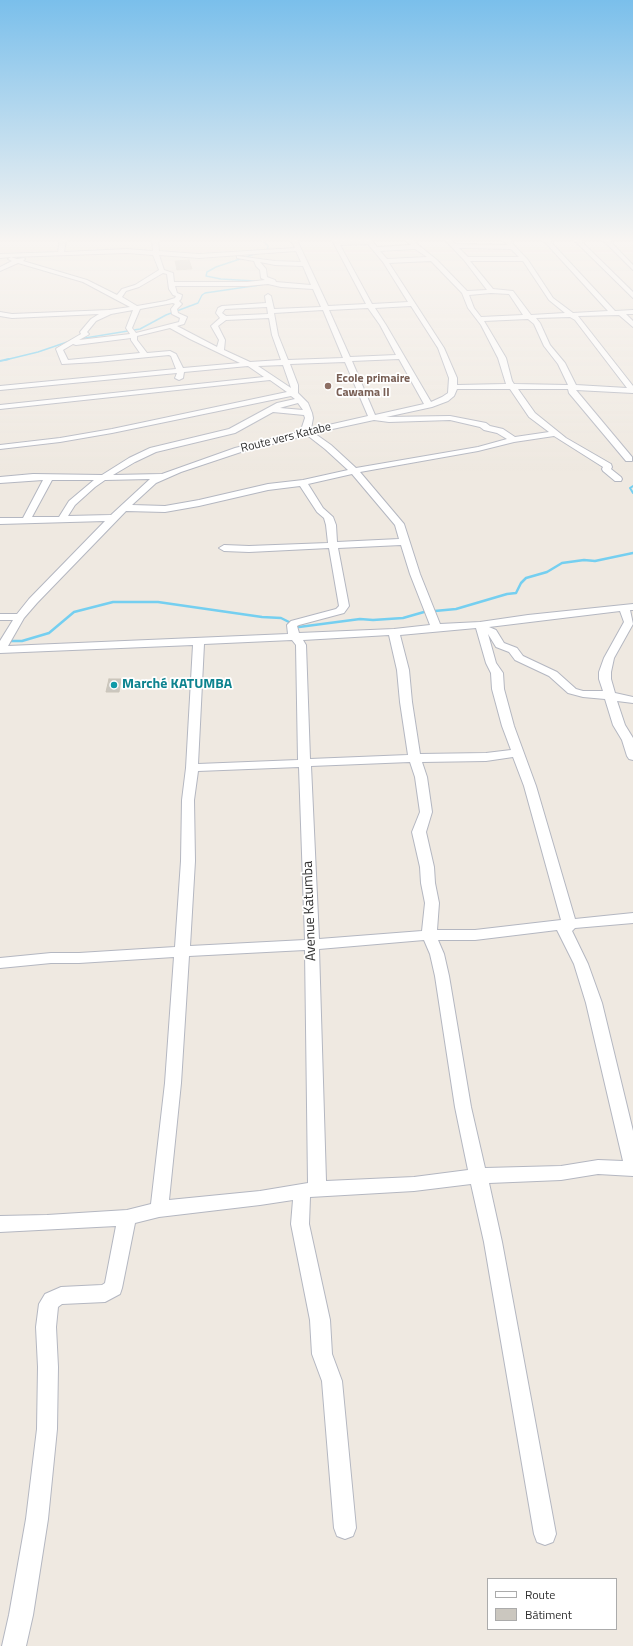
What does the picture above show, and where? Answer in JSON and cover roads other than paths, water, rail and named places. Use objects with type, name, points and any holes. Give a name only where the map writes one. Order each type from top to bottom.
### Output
[{"type":"street","points":[[99,317],[93,320],[83,332],[86,334],[59,349],[65,362],[172,353],[181,372],[178,388]]},
{"type":"street","points":[[135,317],[129,328],[134,335],[134,340],[144,355]]},
{"type":"street","points":[[64,346],[80,342],[134,335],[171,326],[182,323],[184,320],[183,317]]},
{"type":"street","points":[[220,350],[223,342],[214,326],[224,318],[232,317]]},
{"type":"street","points":[[271,317],[275,335],[294,385],[295,392],[293,393]]},
{"type":"street","points":[[328,317],[348,359],[372,417],[389,420],[450,418],[484,425],[487,428],[500,431],[513,440]]},
{"type":"street","points":[[377,317],[429,405]]},
{"type":"street","points":[[421,317],[446,357],[453,378],[453,387],[513,386],[633,390]]},
{"type":"street","points":[[529,317],[537,323],[547,346],[561,363],[572,383],[572,391],[581,401],[585,409],[594,416],[629,459]]},
{"type":"street","points":[[480,319],[533,317]]},
{"type":"street","points":[[574,317],[587,331],[624,381],[633,390]]},
{"type":"street","points":[[623,317],[633,325]]},
{"type":"street","points":[[480,319],[496,344],[505,367],[508,383],[513,386],[532,415],[554,434],[608,466],[606,469],[618,479]]},
{"type":"street","points":[[171,326],[192,338],[250,364],[293,393],[305,405],[309,418],[306,427],[308,432],[328,447],[354,471],[394,516],[399,524],[436,627]]},
{"type":"street","points":[[0,388],[181,372],[250,364],[401,357]]},
{"type":"street","points":[[0,407],[272,378]]},
{"type":"street","name":"Route vers Katabe","points":[[1,648],[20,617],[113,518],[143,489],[162,476],[238,450],[308,432],[429,405],[445,399],[451,394],[453,387]]},
{"type":"street","points":[[0,447],[60,440],[112,431],[293,393]]},
{"type":"street","points":[[60,520],[72,503],[102,478],[132,460],[153,450],[232,431],[284,404],[300,400]]},
{"type":"street","points":[[272,410],[308,413]]},
{"type":"street","points":[[124,508],[165,509],[199,503],[268,487],[303,483],[354,471],[497,446],[502,442],[554,434]]},
{"type":"street","points":[[0,480],[25,477],[102,478],[162,476]]},
{"type":"street","points":[[26,520],[49,477]]},
{"type":"street","points":[[294,637],[292,624],[295,622],[340,611],[344,606],[333,546],[332,527],[329,519],[320,510],[303,483]]},
{"type":"street","points":[[0,521],[113,518]]},
{"type":"street","points":[[224,548],[238,549],[333,546],[405,542]]},
{"type":"street","points":[[1,648],[394,632],[436,627],[481,626],[523,618],[628,608],[630,622],[615,646],[605,672],[605,679],[611,693],[610,697],[620,725],[628,740],[633,756]]},
{"type":"street","points":[[0,617],[20,617]]},
{"type":"street","points":[[481,626],[492,632],[500,645],[513,650],[519,658],[553,674],[572,691],[583,694],[600,694],[633,700]]},
{"type":"street","points":[[481,626],[491,663],[497,673],[498,689],[508,726],[530,786],[570,925]]},
{"type":"street","points":[[394,632],[403,670],[406,702],[415,758],[426,812],[419,832],[427,867],[428,883],[432,903],[428,935],[437,954],[442,976],[463,1107],[493,1242],[545,1534]]},
{"type":"street","name":"Avenue Katumba","points":[[294,637],[300,642],[301,645],[312,945],[309,1190],[300,1224],[320,1320],[322,1354],[332,1381],[345,1528]]},
{"type":"street","points":[[159,1209],[173,1083],[188,861],[188,800],[192,768],[200,641]]},
{"type":"street","points":[[192,768],[415,758],[486,757],[518,753]]},
{"type":"street","points":[[0,963],[51,958],[79,958],[244,947],[312,945],[428,935],[475,935],[510,930],[633,918]]},
{"type":"street","points":[[0,1224],[48,1223],[127,1218],[159,1209],[260,1198],[309,1190],[414,1184],[478,1176],[561,1173],[598,1167],[633,1168],[594,1003],[581,964],[565,934],[564,930],[570,925]]},
{"type":"street","points":[[14,1646],[21,1615],[37,1519],[47,1429],[48,1367],[46,1327],[49,1304],[52,1300],[61,1296],[105,1293],[113,1288],[127,1218]]},
{"type":"waterway","points":[[79,339],[140,329],[163,317]]},
{"type":"waterway","points":[[5,360],[38,352],[73,340]]},
{"type":"waterway","points":[[0,361],[9,359]]},
{"type":"waterway","points":[[633,486],[630,488],[633,493]]},
{"type":"waterway","points":[[0,641],[22,641],[49,633],[74,612],[113,602],[158,602],[262,617],[281,618],[299,627],[360,619],[373,620],[403,618],[424,612],[456,609],[507,594],[516,593],[521,583],[526,578],[547,572],[562,563],[584,560],[595,561],[633,553]]},
{"type":"place","name":"Ecole primaire Cawama II","points":[[328,386]]},
{"type":"place","name":"Marché KATUMBA","points":[[114,685]]}]
